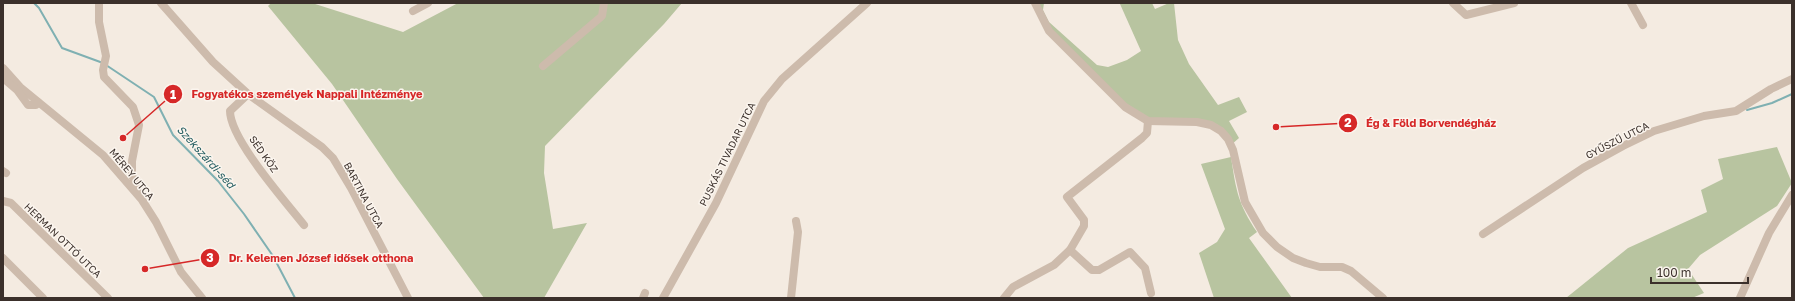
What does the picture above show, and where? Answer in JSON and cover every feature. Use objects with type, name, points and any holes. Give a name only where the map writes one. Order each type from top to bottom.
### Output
[{"type":"street","points":[[99,3],[99,22],[106,56],[103,70],[107,82],[132,107],[137,115],[139,125],[132,161],[132,175],[142,200]]},
{"type":"street","name":"BARTINA UTCA","points":[[161,3],[213,62],[248,94],[322,147],[333,158],[351,188],[404,293],[408,298]]},
{"type":"street","points":[[413,11],[428,3]]},
{"type":"street","points":[[543,66],[602,16],[604,3]]},
{"type":"street","name":"PUSKÁS TIVADAR UTCA","points":[[663,298],[716,203],[764,101],[782,79],[867,3]]},
{"type":"street","points":[[1035,3],[1049,31],[1125,107],[1148,121],[1197,122],[1221,131],[1228,139],[1234,150],[1245,202],[1263,233],[1277,247],[1292,258],[1320,266],[1342,267],[1351,271],[1383,298]]},
{"type":"street","points":[[1453,3],[1466,15],[1514,3]]},
{"type":"street","points":[[1631,3],[1643,25]]},
{"type":"street","name":"MÉREY UTCA","points":[[3,68],[38,102],[103,155],[142,200],[156,222],[181,272],[202,298]]},
{"type":"street","points":[[3,78],[17,90],[28,105],[36,105],[38,102]]},
{"type":"street","name":"GYŰSZŰ UTCA","points":[[1483,234],[1583,168],[1623,146],[1654,131],[1704,116],[1736,111],[1792,79]]},
{"type":"street","name":"SÉD KÖZ","points":[[248,94],[230,111],[232,125],[246,149],[304,225]]},
{"type":"street","points":[[1004,298],[1013,287],[1054,265],[1070,250],[1084,226],[1084,220],[1067,197],[1142,138],[1147,133],[1148,121]]},
{"type":"street","points":[[1740,298],[1769,233],[1792,195]]},
{"type":"street","name":"HERMAN OTTÓ UTCA","points":[[3,202],[10,203],[108,298]]},
{"type":"street","points":[[791,298],[798,232],[796,221]]},
{"type":"street","points":[[1070,250],[1092,270],[1099,270],[1130,252],[1145,268],[1151,293]]},
{"type":"street","points":[[3,258],[43,298]]},
{"type":"green space","points":[[271,3],[312,3],[403,32],[458,3],[682,3],[664,24],[545,146],[544,173],[553,229],[587,223],[544,298],[484,298],[397,179],[332,84],[268,6]]},
{"type":"green space","points":[[1035,3],[1044,3],[1043,10],[1049,22],[1097,65],[1108,67],[1127,60],[1141,51],[1120,4],[1152,3],[1155,9],[1169,3],[1174,3],[1178,40],[1189,64],[1218,105],[1239,97],[1247,112],[1229,121],[1239,138],[1231,145],[1211,125],[1148,121],[1125,107],[1049,31]]},
{"type":"green space","points":[[1777,147],[1792,183],[1777,206],[1700,255],[1688,269],[1704,293],[1692,298],[1566,298],[1628,248],[1707,212],[1701,190],[1723,179],[1718,159]]},
{"type":"green space","points":[[1231,157],[1234,179],[1242,205],[1257,232],[1249,238],[1292,298],[1214,298],[1199,253],[1217,242],[1225,229],[1201,164]]},
{"type":"waterway","name":"Szekszárdi-séd","points":[[34,3],[39,8],[62,48],[103,63]]},
{"type":"waterway","name":"Szekszárdi-séd","points":[[106,65],[154,97],[173,135],[218,181],[244,214],[273,256],[295,298]]},
{"type":"waterway","points":[[1747,110],[1772,103],[1792,94]]},
{"type":"place","name":"Ég & Föld Borvendégház","points":[[1276,127]]},
{"type":"place","name":"Fogyatékos személyek Nappali Intézménye","points":[[123,138]]},
{"type":"place","name":"Dr. Kelemen József idősek otthona","points":[[145,269]]}]
